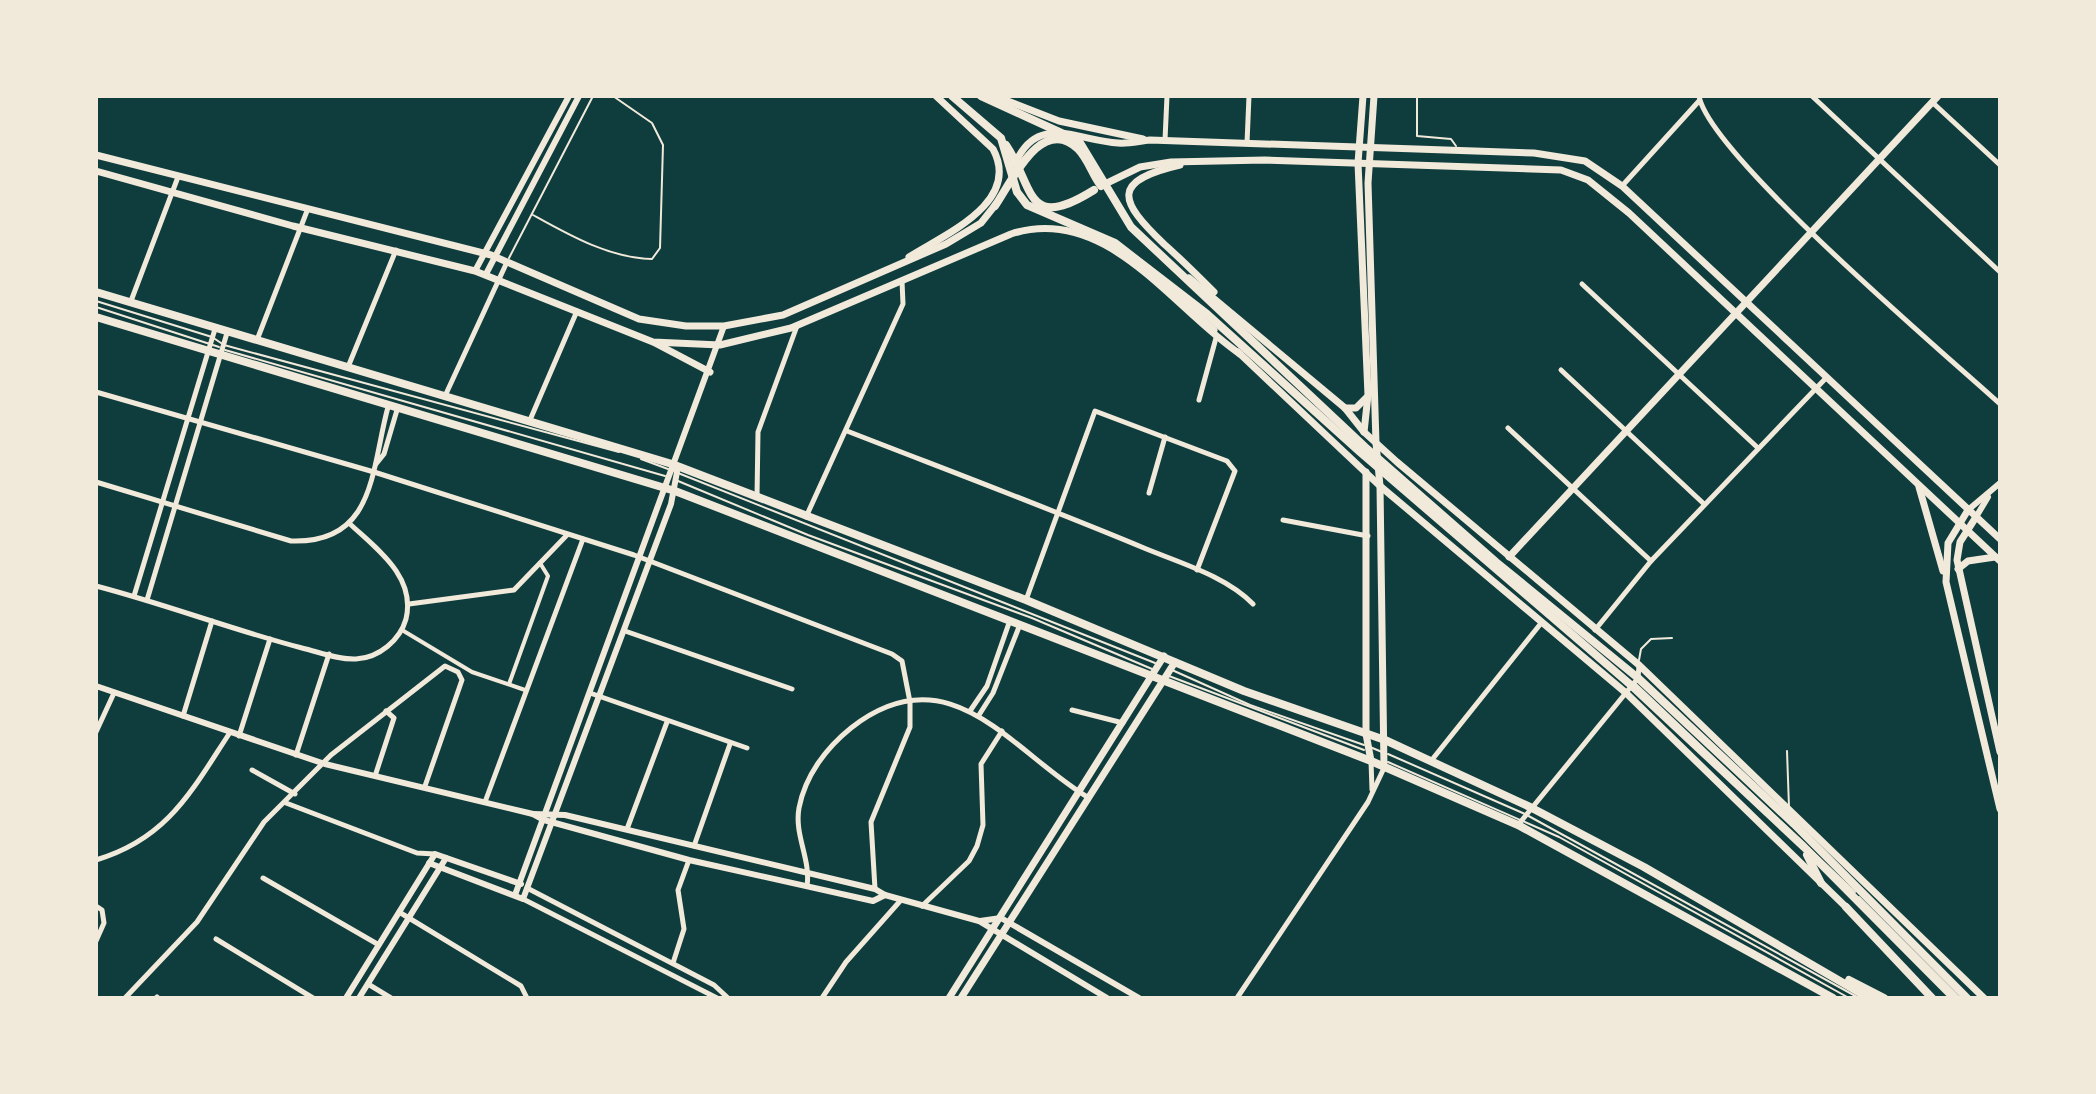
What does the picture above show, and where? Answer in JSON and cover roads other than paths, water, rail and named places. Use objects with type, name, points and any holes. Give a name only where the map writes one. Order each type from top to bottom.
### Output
[{"type":"main road","points":[[894,266],[961,227],[984,205],[998,180],[997,157],[993,149],[936,96]]},
{"type":"main road","points":[[952,96],[1001,138],[1015,159],[1025,188],[1037,202],[1061,207],[1151,164],[1358,163],[1561,170],[1588,180],[1629,213],[1998,559]]},
{"type":"main road","points":[[981,96],[1073,125],[1150,140],[1572,157],[1595,166],[1622,186],[2000,539]]},
{"type":"main road","points":[[1363,96],[1380,486],[1384,760]]},
{"type":"main road","points":[[1369,753],[1366,734],[1369,536],[1364,432],[1368,395],[1358,163],[1374,96]]},
{"type":"main road","points":[[992,99],[1076,138],[1090,154],[1110,195]]},
{"type":"main road","points":[[1509,557],[1935,99]]},
{"type":"main road","points":[[995,206],[1019,153],[1040,135],[1060,133],[1119,143],[1150,140]]},
{"type":"main road","points":[[1001,138],[1024,201],[1041,213],[1125,249],[1170,287],[1380,486],[1542,622],[1633,685],[1794,824],[1967,998]]},
{"type":"main road","points":[[96,155],[307,211],[484,253],[639,319],[686,326],[724,326],[783,315],[973,229],[995,206],[1037,145],[1061,140],[1080,152],[1131,227],[1345,408],[1376,443],[1639,665],[1984,998]]},
{"type":"main road","points":[[1191,163],[1138,179],[1129,191],[1129,206],[1140,221],[1240,320]]},
{"type":"main road","points":[[96,171],[300,228],[486,274],[653,342],[710,372]]},
{"type":"main road","points":[[1629,213],[1638,201]]},
{"type":"main road","points":[[653,342],[720,345],[797,326],[1023,230],[1049,226],[1101,242],[1124,256],[1216,338],[1240,354]]},
{"type":"main road","points":[[1184,274],[1365,452]]},
{"type":"main road","points":[[1170,287],[1207,314],[1612,662],[1932,998]]},
{"type":"main road","points":[[96,292],[130,302],[212,340],[222,350],[393,408],[665,487],[1014,625],[1158,667],[1385,740],[1431,761],[1833,998]]},
{"type":"main road","points":[[96,317],[212,340],[227,333],[529,421],[673,473],[757,497],[1026,600],[1310,741],[1369,753],[1524,816],[1756,930],[1884,998]]},
{"type":"main road","points":[[1345,408],[1356,408],[1368,395]]},
{"type":"main road","points":[[1918,485],[1946,582],[2000,809]]},
{"type":"main road","points":[[1946,582],[1948,543],[1968,510]]},
{"type":"main road","points":[[1976,517],[1957,551],[1958,569],[2000,752]]},
{"type":"main road","points":[[1958,569],[1968,561],[1998,559]]},
{"type":"main road","points":[[961,998],[1001,934],[1005,920],[1080,793],[1158,667]]},
{"type":"main road","points":[[949,998],[993,929],[1005,920],[1089,798],[1169,672]]},
{"type":"main road","points":[[1633,685],[1804,847],[1954,998]]},
{"type":"main road","points":[[1804,847],[1821,883]]},
{"type":"main road","points":[[1756,930],[1869,998]]},
{"type":"street","points":[[475,271],[569,96]]},
{"type":"street","points":[[486,274],[579,96]]},
{"type":"street","points":[[1165,141],[1167,96]]},
{"type":"street","points":[[1247,143],[1249,96]]},
{"type":"street","points":[[1812,96],[2000,272]]},
{"type":"street","points":[[1622,186],[1699,98],[1712,126],[1811,231],[2000,404]]},
{"type":"street","points":[[1935,99],[2000,165]]},
{"type":"street","points":[[130,302],[178,177]]},
{"type":"street","points":[[256,341],[307,211]]},
{"type":"street","points":[[348,367],[396,250]]},
{"type":"street","points":[[445,396],[507,262]]},
{"type":"street","points":[[806,517],[903,304],[902,280]]},
{"type":"street","points":[[1582,284],[1758,448]]},
{"type":"street","points":[[529,421],[577,311]]},
{"type":"street","points":[[515,895],[665,487],[673,473],[720,345],[724,326]]},
{"type":"street","points":[[757,497],[758,432],[797,326]]},
{"type":"street","points":[[147,600],[227,333]]},
{"type":"street","points":[[1199,400],[1216,338]]},
{"type":"street","points":[[134,596],[212,340]]},
{"type":"street","points":[[1561,370],[1704,504]]},
{"type":"street","points":[[1594,630],[1651,561],[1826,378]]},
{"type":"street","points":[[96,392],[375,469],[639,557],[892,654],[902,661],[910,702],[910,727],[871,822],[875,889]]},
{"type":"street","points":[[96,482],[291,541],[312,541],[334,536],[350,524],[364,503],[375,469],[376,450],[393,408]]},
{"type":"street","points":[[1026,600],[1095,411],[1227,461],[1235,471],[1197,570]]},
{"type":"street","points":[[1508,428],[1651,561]]},
{"type":"street","points":[[847,431],[1056,511],[1197,570],[1244,595],[1253,604]]},
{"type":"street","points":[[1149,493],[1165,437]]},
{"type":"street","points":[[523,899],[601,697],[675,491],[673,473]]},
{"type":"street","points":[[1968,510],[2000,483]]},
{"type":"street","points":[[1976,517],[1992,491]]},
{"type":"street","points":[[1283,520],[1369,536]]},
{"type":"street","points":[[96,586],[270,639],[357,659],[379,652],[402,630],[409,604],[404,582],[388,560],[350,524]]},
{"type":"street","points":[[409,604],[514,590],[567,535]]},
{"type":"street","points":[[485,802],[583,539]]},
{"type":"street","points":[[509,684],[548,576],[540,563]]},
{"type":"street","points":[[183,717],[212,621]]},
{"type":"street","points":[[1431,761],[1542,622]]},
{"type":"street","points":[[970,711],[987,686],[1014,625]]},
{"type":"street","points":[[979,715],[993,693],[1014,625]]},
{"type":"street","points":[[402,630],[454,666],[525,690]]},
{"type":"street","points":[[625,631],[792,689]]},
{"type":"street","points":[[239,737],[270,639]]},
{"type":"street","points":[[296,755],[329,654]]},
{"type":"street","points":[[1524,816],[1633,685],[1639,665]]},
{"type":"street","points":[[125,998],[197,922],[262,825],[386,711],[445,666],[454,666]]},
{"type":"street","points":[[425,786],[462,680],[454,666]]},
{"type":"street","points":[[96,686],[229,734],[325,764],[376,773],[533,814],[552,823],[689,860],[873,901],[885,895]]},
{"type":"street","points":[[96,732],[114,693]]},
{"type":"street","points":[[590,693],[747,748]]},
{"type":"street","points":[[807,886],[809,873],[798,824],[799,807],[811,775],[823,755],[857,723],[878,712],[910,702],[955,703],[979,715],[1089,798]]},
{"type":"street","points":[[1989,708],[2000,705]]},
{"type":"street","points":[[1072,710],[1124,723]]},
{"type":"street","points":[[376,773],[394,718],[386,711]]},
{"type":"street","points":[[627,829],[667,721]]},
{"type":"street","points":[[922,906],[962,869],[977,846],[983,825],[981,764],[1002,731]]},
{"type":"street","points":[[96,860],[125,852],[167,822],[229,734]]},
{"type":"street","points":[[694,846],[730,744]]},
{"type":"street","points":[[1368,802],[1374,784],[1369,753]]},
{"type":"street","points":[[1237,998],[1368,802],[1384,760]]},
{"type":"street","points":[[252,770],[295,794]]},
{"type":"street","points":[[286,803],[417,853],[435,854],[519,884],[673,963],[728,998]]},
{"type":"street","points":[[533,814],[547,812],[627,829],[875,889],[901,900],[979,921],[1107,998]]},
{"type":"street","points":[[417,853],[429,863],[515,895],[718,998],[723,992]]},
{"type":"street","points":[[346,998],[435,854]]},
{"type":"street","points":[[359,998],[446,858]]},
{"type":"street","points":[[673,963],[684,929],[678,890],[689,860]]},
{"type":"street","points":[[263,878],[379,945]]},
{"type":"street","points":[[822,998],[846,962],[901,900]]},
{"type":"street","points":[[96,906],[102,910],[104,923],[96,941]]},
{"type":"street","points":[[399,912],[521,986],[527,998]]},
{"type":"street","points":[[979,921],[1005,920],[1139,998]]},
{"type":"street","points":[[216,939],[313,998]]},
{"type":"street","points":[[368,984],[391,998]]},
{"type":"lane","points":[[507,262],[593,96]]},
{"type":"lane","points":[[533,215],[580,240],[627,256],[652,259],[657,255],[660,248],[663,145],[652,123],[613,96]]},
{"type":"lane","points":[[1417,96],[1417,136],[1451,139],[1460,152]]},
{"type":"lane","points":[[96,301],[212,340],[222,350],[673,473],[808,535],[1158,667]]},
{"type":"lane","points":[[96,307],[212,340]]},
{"type":"lane","points":[[222,350],[606,449],[1158,667]]},
{"type":"lane","points":[[1639,665],[1639,655],[1645,643],[1656,637],[1672,638]]},
{"type":"lane","points":[[1169,672],[1524,816],[1725,922],[1859,998]]},
{"type":"lane","points":[[1633,685],[1798,835],[1960,998]]},
{"type":"lane","points":[[1787,751],[1790,813],[1798,835]]},
{"type":"lane","points":[[1524,816],[1849,998]]},
{"type":"lane","points":[[1725,922],[1756,930]]}]
